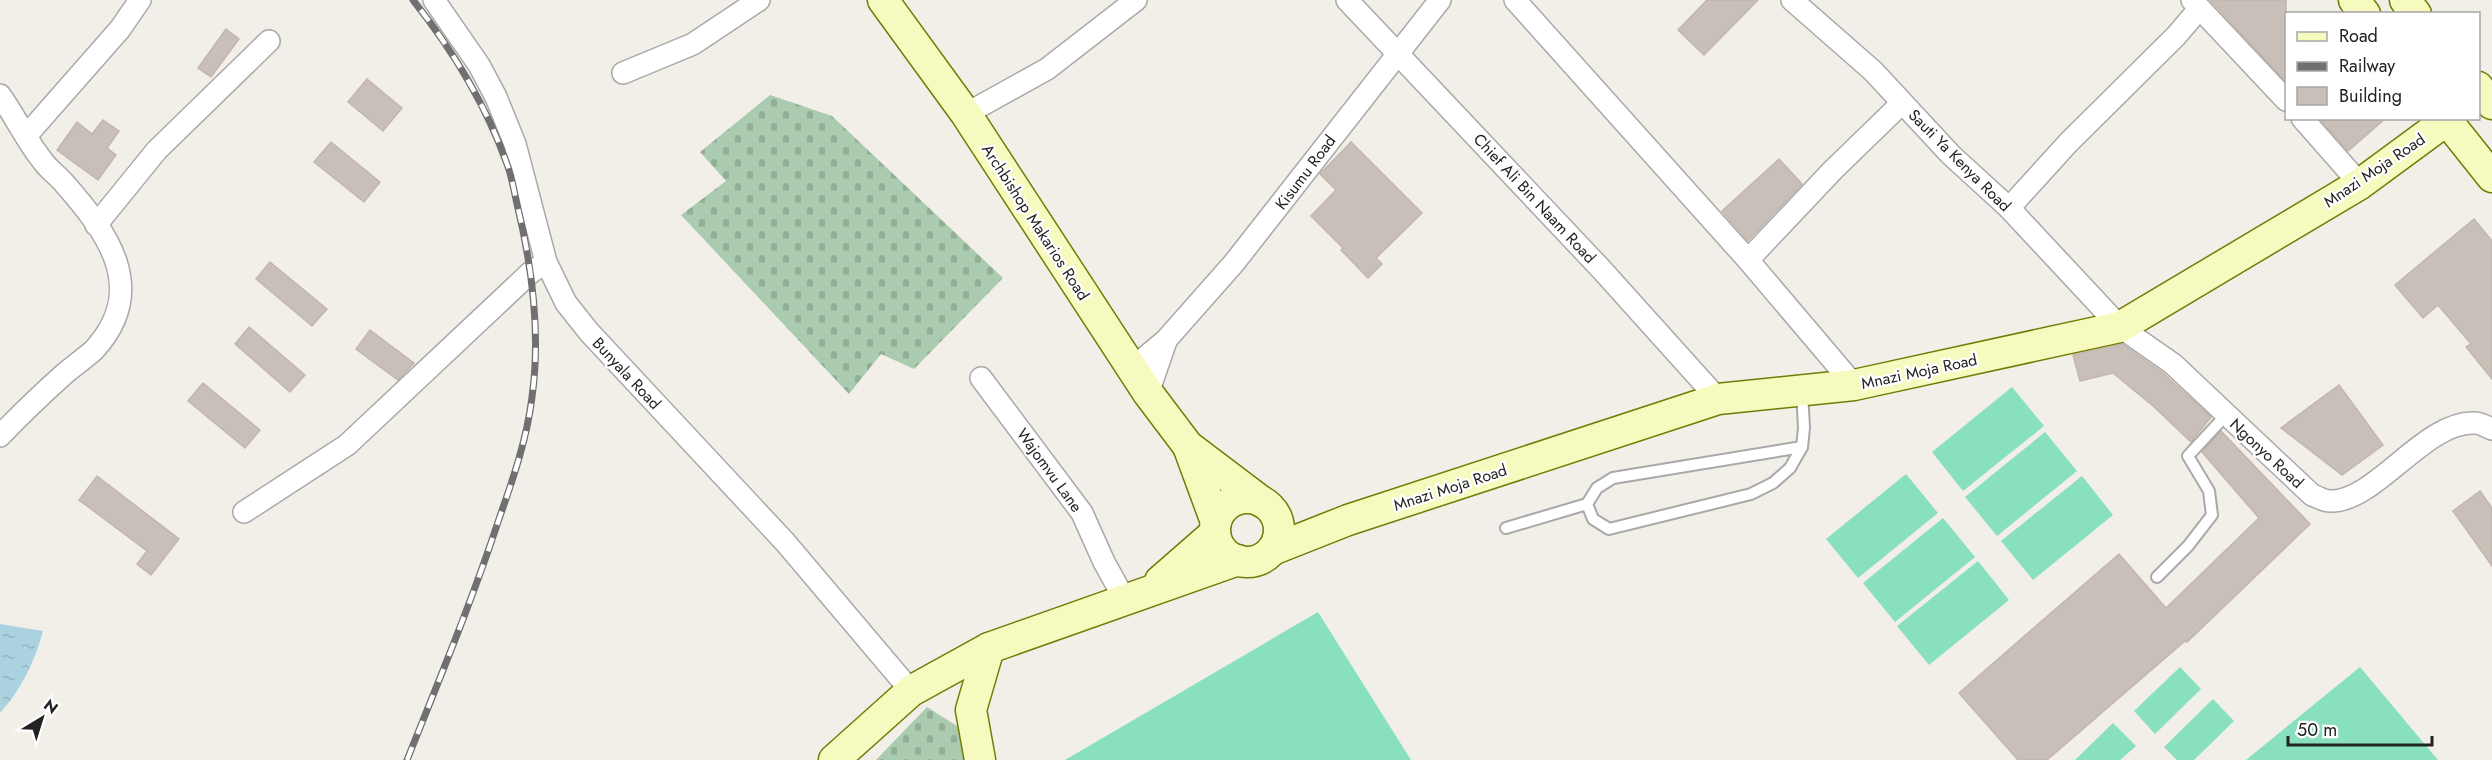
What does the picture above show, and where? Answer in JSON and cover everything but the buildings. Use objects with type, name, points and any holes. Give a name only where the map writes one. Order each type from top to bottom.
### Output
[{"type":"main road","name":"Archbishop Makarios Road","points":[[883,0],[966,114],[1139,381],[1188,446]]},
{"type":"main road","points":[[2354,0],[2363,12]]},
{"type":"main road","points":[[2405,0],[2414,12]]},
{"type":"main road","name":"Mnazi Moja Road","points":[[1272,550],[1348,520],[1718,399],[1854,386],[2120,327],[2360,183],[2445,120]]},
{"type":"main road","points":[[2447,120],[2486,159]]},
{"type":"main road","points":[[1188,446],[1268,508],[1278,532],[1272,550],[1262,558],[1250,562],[1238,560],[1227,555],[1219,545],[1216,528],[1188,446]]},
{"type":"main road","points":[[1137,595],[1216,528],[1226,506],[1234,501],[1243,498],[1268,508],[1348,520]]},
{"type":"main road","points":[[834,760],[918,687],[989,648],[1238,560]]},
{"type":"main road","points":[[980,760],[971,710],[989,648]]},
{"type":"main road","points":[[918,687],[950,691],[962,699],[971,710]]},
{"type":"street","points":[[26,136],[120,29],[140,0]]},
{"type":"street","name":"Bunyala Road","points":[[434,0],[479,65],[496,97],[515,144],[546,262],[566,303],[589,332],[918,687]]},
{"type":"street","points":[[623,73],[693,44],[759,0]]},
{"type":"street","points":[[966,114],[1047,69],[1136,0]]},
{"type":"street","name":"Chief Ali Bin Naam Road","points":[[1347,0],[1602,270],[1718,399]]},
{"type":"street","name":"Kisumu Road","points":[[1139,381],[1166,340],[1234,263],[1440,0]]},
{"type":"street","points":[[1515,0],[1748,260],[1854,386]]},
{"type":"street","name":"Sauti Ya Kenya Road","points":[[1792,0],[1874,72],[1952,155],[2009,208],[2120,327]]},
{"type":"street","points":[[2009,208],[2069,142],[2176,36],[2196,5],[2285,99]]},
{"type":"street","points":[[96,225],[157,150],[269,41]]},
{"type":"street","points":[[0,95],[43,162],[64,184],[96,225],[116,260],[121,279],[120,304],[114,322],[93,350],[39,397],[0,436]]},
{"type":"street","points":[[1748,260],[1833,170],[1902,103]]},
{"type":"street","points":[[2304,120],[2360,183]]},
{"type":"street","points":[[244,512],[347,445],[530,273],[546,262]]},
{"type":"street","name":"Ngonyo Road","points":[[2120,327],[2173,364],[2312,495],[2329,502],[2352,497],[2417,449],[2456,425],[2476,423],[2492,429]]},
{"type":"street","name":"Kisumu Road","points":[[1139,381],[1166,340]]},
{"type":"street","name":"Wajomvu Lane","points":[[981,378],[1082,513],[1104,562],[1137,595]]},
{"type":"lane","points":[[1587,504],[1593,519],[1609,529],[1751,494],[1773,483],[1790,468],[1802,447],[1804,428],[1802,391]]},
{"type":"lane","points":[[2157,577],[2188,546],[2212,515],[2209,492],[2188,456],[2226,415]]},
{"type":"lane","points":[[1506,528],[1587,504],[1596,488],[1613,478],[1802,447]]},
{"type":"green space","points":[[770,95],[832,116],[1003,278],[914,369],[881,354],[849,394],[681,215],[726,181],[700,152]]},
{"type":"green space","points":[[2012,387],[2044,426],[1963,491],[1932,452]]},
{"type":"green space","points":[[2045,432],[2077,471],[1997,536],[1965,497]]},
{"type":"green space","points":[[1906,474],[1938,513],[1858,578],[1826,539]]},
{"type":"green space","points":[[2082,476],[2113,515],[2033,580],[2001,541]]},
{"type":"green space","points":[[1943,518],[1975,557],[1895,622],[1863,583]]},
{"type":"green space","points":[[1978,561],[2009,600],[1929,665],[1897,626]]},
{"type":"green space","points":[[1318,612],[1411,760],[1065,760]]},
{"type":"green space","points":[[2180,667],[2201,689],[2155,734],[2134,711]]},
{"type":"green space","points":[[2360,667],[2438,760],[2246,760]]},
{"type":"green space","points":[[2213,699],[2234,721],[2194,760],[2177,760],[2164,747]]},
{"type":"green space","points":[[927,707],[960,728],[965,760],[876,760]]},
{"type":"green space","points":[[2113,723],[2136,746],[2120,760],[2075,760]]},
{"type":"water","points":[[0,624],[43,631],[26,675],[0,713]]},
{"type":"railway","points":[[407,760],[489,550],[514,474],[530,413],[536,349],[531,275],[509,169],[489,120],[467,78],[413,0]]}]
